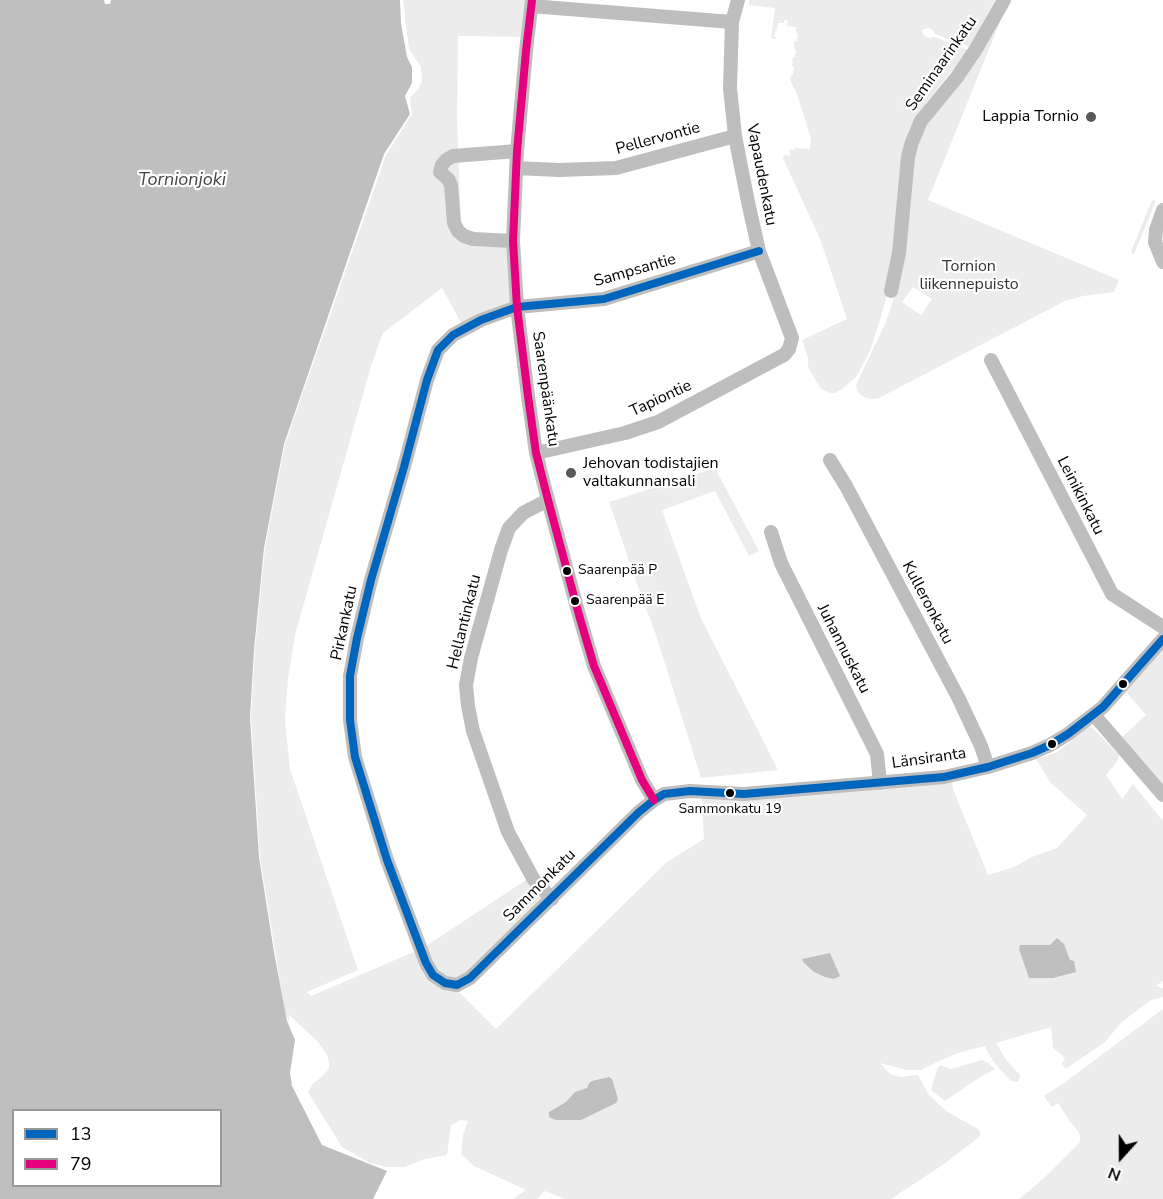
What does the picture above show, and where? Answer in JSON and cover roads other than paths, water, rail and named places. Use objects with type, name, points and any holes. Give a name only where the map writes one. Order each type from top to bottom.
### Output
[{"type":"street","name":"Vapaudenkatu","points":[[738,0],[732,22],[730,88],[735,136],[759,251],[792,338],[789,349]]},
{"type":"street","name":"Seminaarinkatu","points":[[891,291],[899,253],[908,157],[912,142],[921,121],[957,77],[1004,0]]},
{"type":"street","points":[[532,3],[732,22]]},
{"type":"street","name":"Saarenpäänkatu","points":[[532,3],[517,151],[513,241],[518,308],[536,453],[594,666],[642,780],[654,800]]},
{"type":"street","name":"Pellervontie","points":[[516,168],[559,171],[616,168],[735,136]]},
{"type":"street","points":[[513,241],[472,239],[458,231],[454,223],[451,185],[440,172],[446,160],[453,156],[517,151]]},
{"type":"street","points":[[1161,257],[1155,242],[1156,230],[1163,210]]},
{"type":"street","name":"Sampsantie","points":[[518,308],[604,298],[759,251]]},
{"type":"street","name":"Pirkankatu","points":[[445,983],[433,975],[426,963],[387,860],[369,803],[355,757],[350,720],[350,676],[371,580],[427,380],[438,350],[453,334],[481,320],[518,308]]},
{"type":"street","name":"Tapiontie","points":[[536,453],[625,433],[658,422],[784,355],[789,349]]},
{"type":"street","name":"Leinikinkatu","points":[[991,360],[1112,594],[1163,627]]},
{"type":"street","name":"Kulleronkatu","points":[[830,460],[954,689],[988,766]]},
{"type":"street","name":"Hellantinkatu","points":[[548,500],[523,513],[509,528],[474,647],[466,685],[473,731],[508,832],[534,880],[552,899]]},
{"type":"street","name":"Juhannuskatu","points":[[771,532],[781,563],[877,754],[880,783]]},
{"type":"street","name":"Länsiranta","points":[[654,800],[664,794],[690,791],[744,794],[944,777],[1032,753],[1068,734],[1094,715],[1163,639]]},
{"type":"street","points":[[1094,715],[1163,795]]},
{"type":"street","name":"Sammonkatu","points":[[445,983],[457,985],[470,978],[639,812],[654,800]]},
{"type":"water","name":"Tornionjoki","points":[[0,0],[104,0],[105,4],[110,4],[111,0],[400,0],[401,23],[407,57],[412,67],[412,83],[405,96],[410,114],[384,154],[284,444],[264,548],[250,718],[259,857],[287,1021],[295,1040],[290,1073],[292,1086],[322,1145],[387,1171],[373,1199],[0,1199]]},
{"type":"water","points":[[1057,938],[1064,944],[1070,960],[1074,961],[1076,972],[1053,978],[1029,978],[1019,949],[1020,945],[1050,945]]},
{"type":"water","points":[[830,953],[840,976],[834,979],[814,972],[802,959]]},
{"type":"water","points":[[609,1077],[612,1079],[618,1099],[616,1103],[581,1120],[556,1120],[549,1117],[549,1112],[566,1102],[575,1092],[587,1088],[592,1081]]},
{"type":"place","name":"Lappia Tornio","points":[[1091,117]]},
{"type":"place","name":"Jehovan todistajien valtakunnansali","points":[[571,473]]},
{"type":"place","name":"Saarenpää P","points":[[567,571]]},
{"type":"place","name":"Saarenpää E","points":[[575,601]]},
{"type":"place","name":"Sammonkatu 19","points":[[730,793]]},
{"type":"park label","name":"Tornion liikennepuisto","points":[[969,276]]}]
